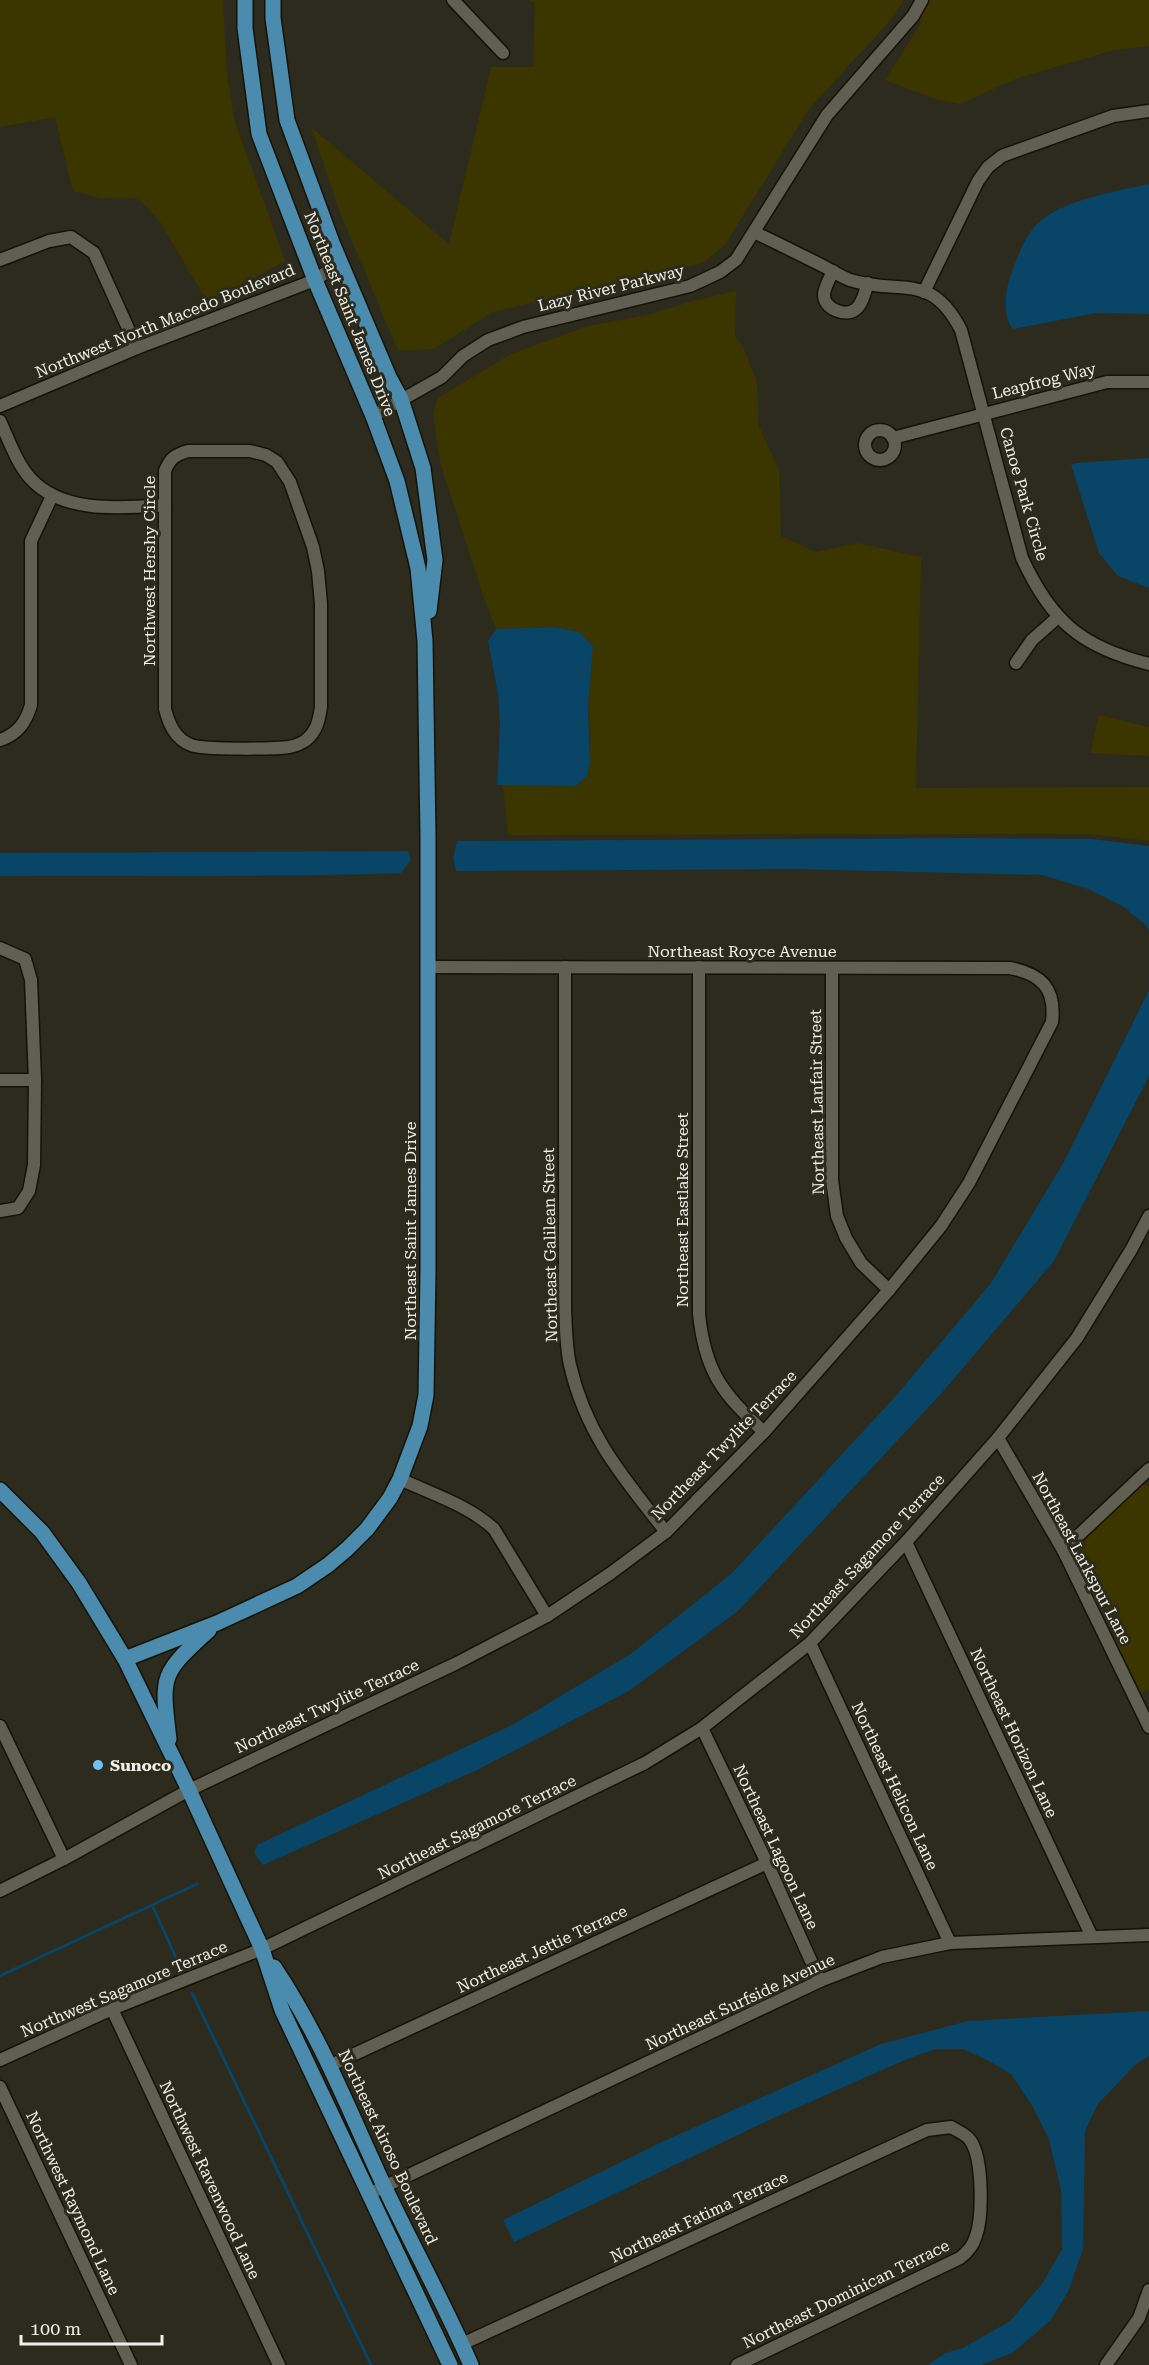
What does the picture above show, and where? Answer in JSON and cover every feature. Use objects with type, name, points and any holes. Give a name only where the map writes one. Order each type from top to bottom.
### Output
[{"type":"main road","name":"Northeast Saint James Drive","points":[[125,1659],[217,1623],[297,1586],[327,1565],[367,1529],[390,1498],[400,1479],[420,1426],[426,1384],[428,967],[425,641],[418,568],[397,480],[373,416],[315,280],[259,134],[245,28],[245,0]]},
{"type":"main road","name":"Northeast Saint James Drive","points":[[273,0],[273,18],[286,120],[340,263],[389,377],[401,399],[423,468],[435,560],[425,641]]},
{"type":"main road","name":"Northeast Airoso Boulevard","points":[[0,1490],[42,1532],[84,1591],[125,1659],[189,1790],[262,1949],[282,2010],[462,2344],[471,2365]]},
{"type":"main road","points":[[170,1750],[164,1699],[165,1680],[173,1664],[217,1623]]},
{"type":"main road","name":"Northeast Airoso Boulevard","points":[[262,1949],[298,2004],[331,2065],[378,2190],[450,2365]]},
{"type":"street","points":[[453,0],[503,53]]},
{"type":"street","name":"Lazy River Parkway","points":[[373,416],[442,377],[463,356],[488,339],[523,327],[690,286],[720,272],[736,260],[827,115],[913,16],[922,0]]},
{"type":"street","points":[[754,232],[850,280],[909,286],[924,292],[978,181],[995,161],[1002,156],[1113,116],[1149,111]]},
{"type":"street","points":[[0,260],[49,241],[71,237],[94,253],[137,348]]},
{"type":"street","name":"Northwest North Macedo Boulevard","points":[[0,406],[137,348],[315,280],[340,263]]},
{"type":"street","points":[[833,271],[824,297],[829,307],[842,312],[852,312],[858,308],[868,283]]},
{"type":"street","name":"Canoe Park Circle","points":[[924,292],[940,301],[954,315],[962,330],[1022,558],[1036,588],[1058,617],[1093,644],[1121,656],[1149,664]]},
{"type":"street","name":"Leapfrog Way","points":[[893,438],[1107,382],[1149,382]]},
{"type":"street","points":[[0,422],[19,464],[31,479],[52,496],[70,503],[134,507],[165,505]]},
{"type":"street","name":"Northwest Hershy Circle","points":[[188,451],[250,451],[266,455],[277,462],[290,482],[313,547],[321,604],[321,707],[319,722],[314,732],[305,740],[290,747],[205,748],[190,745],[170,726],[165,709],[165,505],[165,471],[169,461],[188,451]]},
{"type":"street","points":[[0,740],[16,732],[27,719],[31,705],[31,541],[52,496]]},
{"type":"street","points":[[1016,663],[1032,639],[1058,617]]},
{"type":"street","points":[[0,948],[25,959],[31,980],[35,1080],[34,1165],[29,1191],[18,1208],[0,1211]]},
{"type":"street","name":"Northeast Royce Avenue","points":[[428,967],[1010,968],[1027,971],[1048,989]]},
{"type":"street","name":"Northeast Galilean Street","points":[[565,967],[565,1310],[570,1363],[583,1408],[595,1435],[613,1465],[666,1532]]},
{"type":"street","name":"Northeast Eastlake Street","points":[[699,967],[699,1314],[701,1335],[706,1357],[716,1379],[733,1403],[764,1432]]},
{"type":"street","name":"Northeast Lanfair Street","points":[[832,968],[832,1180],[837,1216],[846,1238],[861,1263],[889,1290]]},
{"type":"street","name":"Northeast Twylite Terrace","points":[[0,1891],[64,1859],[189,1790],[457,1663],[547,1616],[612,1573],[666,1532],[764,1432],[889,1290],[941,1226],[969,1183],[1052,1022],[1052,998],[1048,989]]},
{"type":"street","points":[[0,1080],[35,1080]]},
{"type":"street","name":"Northeast Sagamore Terrace","points":[[262,1949],[645,1764],[702,1728],[810,1643],[906,1542],[999,1438],[1077,1338],[1131,1251],[1149,1216]]},
{"type":"street","name":"Northeast Larkspur Lane","points":[[999,1438],[1063,1550],[1145,1707],[1149,1727]]},
{"type":"street","points":[[1063,1550],[1148,1472]]},
{"type":"street","points":[[400,1479],[463,1508],[489,1524],[507,1547],[547,1616]]},
{"type":"street","name":"Northeast Horizon Lane","points":[[906,1542],[1092,1937]]},
{"type":"street","name":"Northeast Helicon Lane","points":[[810,1643],[950,1943]]},
{"type":"street","points":[[0,1726],[3,1741],[64,1859]]},
{"type":"street","name":"Northeast Lagoon Lane","points":[[702,1728],[767,1863],[820,1981]]},
{"type":"street","name":"Northeast Jettie Terrace","points":[[331,2065],[767,1863]]},
{"type":"street","name":"Northeast Surfside Avenue","points":[[378,2190],[820,1981],[882,1957],[950,1943],[1149,1935]]},
{"type":"street","name":"Northwest Sagamore Terrace","points":[[0,2060],[112,2009],[262,1949]]},
{"type":"street","name":"Northwest Ravenwood Lane","points":[[112,2009],[279,2365]]},
{"type":"street","name":"Northwest Raymond Lane","points":[[0,2087],[131,2365]]},
{"type":"street","name":"Northeast Dominican Terrace","points":[[737,2365],[756,2361],[960,2258],[969,2251],[979,2225],[979,2168],[970,2139],[951,2127]]},
{"type":"street","name":"Northeast Fatima Terrace","points":[[462,2344],[927,2130],[951,2127]]},
{"type":"street","points":[[1106,2365],[1139,2318],[1149,2290]]},
{"type":"shaded area","points":[[0,0],[223,0],[227,73],[234,119],[285,261],[208,303],[160,222],[138,198],[100,198],[73,191],[55,117],[0,127]]},
{"type":"shaded area","points":[[527,0],[904,0],[887,24],[809,109],[725,245],[703,263],[493,312],[434,349],[398,351],[339,210],[311,127],[449,244],[491,67],[533,67],[535,3]]},
{"type":"shaded area","points":[[927,0],[1149,0],[1149,46],[1114,50],[1018,78],[960,104],[938,100],[885,80],[921,23],[918,18]]},
{"type":"shaded area","points":[[736,291],[735,336],[744,349],[757,382],[759,426],[779,470],[781,536],[816,552],[858,543],[921,557],[916,788],[1149,787],[1149,841],[1092,834],[508,835],[503,785],[576,786],[587,776],[589,722],[579,632],[555,627],[496,629],[483,596],[440,462],[433,413],[438,398],[511,354],[588,326],[647,315]]},
{"type":"shaded area","points":[[1099,715],[1149,727],[1149,756],[1090,753]]},
{"type":"shaded area","points":[[1142,1483],[1149,1486],[1149,1690],[1141,1693],[1072,1554],[1100,1523]]},
{"type":"water","points":[[1149,184],[1149,314],[1096,313],[1013,329],[1006,311],[1008,283],[1021,249],[1037,224],[1047,216],[1075,203],[1106,193]]},
{"type":"water","points":[[1149,458],[1149,588],[1118,576],[1099,553],[1071,465]]},
{"type":"water","points":[[555,627],[579,632],[593,646],[588,707],[590,762],[587,776],[576,786],[497,785],[500,724],[498,694],[488,641],[496,629]]},
{"type":"water","points":[[1092,839],[1149,846],[1149,931],[1146,925],[1122,906],[1088,889],[1042,875],[795,869],[456,871],[453,858],[457,841]]},
{"type":"water","points":[[408,851],[411,860],[401,873],[251,876],[0,876],[0,853]]},
{"type":"water","points":[[1149,990],[1149,1076],[1054,1261],[940,1395],[738,1611],[629,1691],[477,1770],[263,1865],[254,1853],[257,1845],[514,1724],[632,1653],[732,1573],[894,1398],[991,1283],[1065,1160]]},
{"type":"water","points":[[1149,2011],[1149,2056],[1135,2065],[1098,2104],[1085,2131],[1083,2249],[1068,2292],[1050,2321],[1012,2353],[981,2365],[927,2365],[945,2353],[963,2348],[1010,2321],[1042,2284],[1062,2249],[1061,2191],[1049,2139],[1033,2107],[1011,2074],[963,2049],[936,2049],[907,2059],[767,2121],[514,2242],[503,2220],[664,2141],[881,2044],[968,2021]]},
{"type":"waterway","points":[[0,1976],[197,1884]]},
{"type":"waterway","points":[[152,1905],[179,1964]]},
{"type":"waterway","points":[[192,1993],[371,2365]]},
{"type":"place","name":"Sunoco","points":[[98,1765]]}]
